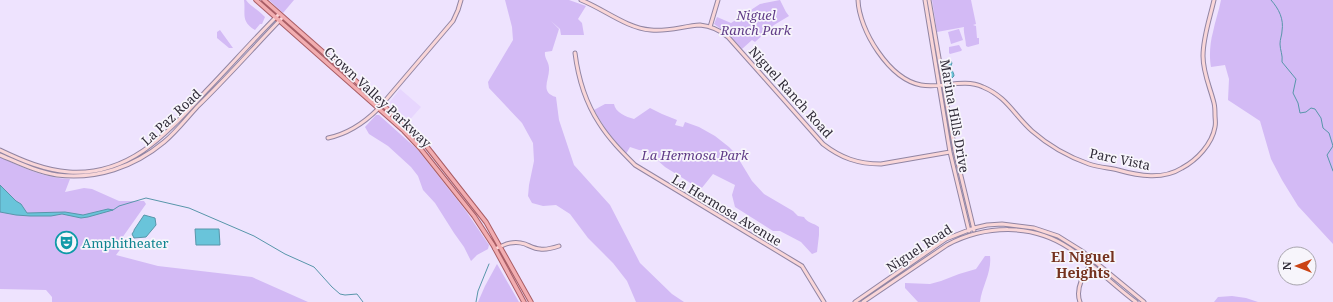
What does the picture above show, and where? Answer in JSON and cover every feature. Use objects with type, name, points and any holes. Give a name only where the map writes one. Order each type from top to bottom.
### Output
[{"type":"main road","name":"Crown Valley Parkway","points":[[256,0],[404,131],[420,148],[474,216],[495,249],[524,302]]},
{"type":"main road","name":"Crown Valley Parkway","points":[[264,0],[382,104],[431,151],[480,214],[500,246],[531,302]]},
{"type":"street","points":[[328,138],[336,137],[367,120],[378,109],[453,21],[461,0]]},
{"type":"street","name":"Niguel Ranch Road","points":[[581,0],[647,30],[706,26],[720,32],[728,37],[823,144],[836,153],[856,162],[881,164],[950,152]]},
{"type":"street","points":[[710,27],[718,0]]},
{"type":"street","name":"Parc Vista","points":[[858,0],[858,9],[864,28],[885,61],[896,73],[920,85],[961,83],[982,86],[1002,98],[1031,130],[1057,149],[1090,164],[1128,174],[1158,176],[1173,173],[1182,169],[1194,160],[1208,145],[1215,127],[1215,105],[1205,76],[1203,57],[1204,44],[1214,0]]},
{"type":"street","name":"Marina Hills Drive","points":[[925,0],[950,152],[971,235]]},
{"type":"street","name":"Marina Hills Drive","points":[[929,0],[955,151],[975,234]]},
{"type":"street","name":"La Paz Road","points":[[0,150],[32,164],[56,171],[78,172],[108,168],[138,155],[160,139],[275,18],[281,15]]},
{"type":"street","name":"La Paz Road","points":[[0,155],[34,169],[56,175],[82,176],[107,172],[142,158],[165,141],[212,94],[279,21],[281,15]]},
{"type":"street","name":"La Hermosa Avenue","points":[[575,54],[585,94],[598,123],[621,151],[635,165],[802,266],[824,302]]},
{"type":"street","points":[[107,172],[108,168]]},
{"type":"street","name":"Niguel Road","points":[[855,302],[946,239],[974,228],[1002,224],[1034,228],[1058,236],[1082,251],[1144,302]]},
{"type":"street","name":"Niguel Road","points":[[863,302],[947,245],[971,235],[986,231],[1005,229],[1032,232],[1056,240],[1080,256],[1136,302]]},
{"type":"street","points":[[495,249],[506,243],[515,242],[539,249],[549,249],[559,246]]},
{"type":"street","points":[[1080,302],[1080,285],[1084,274],[1093,261]]},
{"type":"street","points":[[870,292],[872,293],[884,287],[885,284],[895,277],[896,274]]},
{"type":"shaded area","points":[[400,89],[421,107],[407,123],[389,107],[389,103]]},
{"type":"green space","points":[[244,0],[246,0],[265,17],[262,24],[260,24],[255,30],[250,27],[245,20]]},
{"type":"green space","points":[[269,0],[294,0],[283,13]]},
{"type":"green space","points":[[505,0],[569,0],[586,6],[578,19],[582,23],[584,35],[561,35],[560,29],[551,21],[559,29],[552,51],[545,52],[549,68],[546,85],[547,89],[551,95],[556,97],[559,120],[574,165],[610,205],[640,263],[672,294],[684,302],[636,302],[627,281],[613,263],[588,238],[570,214],[556,205],[543,206],[532,203],[528,196],[534,161],[533,143],[522,123],[489,88],[488,82],[513,40],[512,27]]},
{"type":"green space","name":"Niguel Ranch Park","points":[[780,0],[789,16],[774,25],[755,42],[752,40],[742,49],[729,35],[714,24],[717,17],[731,23],[760,4]]},
{"type":"green space","points":[[932,0],[971,0],[976,24],[973,25],[976,26],[979,44],[968,47],[966,46],[964,27],[937,32]]},
{"type":"green space","points":[[1221,0],[1333,0],[1333,244],[1298,206],[1282,180],[1271,159],[1260,121],[1228,100],[1229,79],[1225,65],[1211,67],[1211,40]]},
{"type":"green space","points":[[959,29],[963,40],[951,44],[948,32]]},
{"type":"green space","points":[[220,30],[233,48],[229,48],[217,38],[217,32]]},
{"type":"green space","points":[[959,45],[962,50],[961,51],[949,53],[949,47]]},
{"type":"green space","name":"La Hermosa Park","points":[[605,104],[614,104],[619,112],[634,119],[650,108],[677,120],[675,125],[683,127],[685,122],[699,127],[715,136],[735,153],[752,181],[764,194],[793,211],[798,216],[804,217],[807,221],[819,227],[817,252],[812,254],[801,242],[780,231],[773,231],[735,207],[732,195],[735,185],[713,174],[701,189],[693,186],[665,167],[647,151],[630,147],[626,154],[608,133],[594,110]]},
{"type":"green space","points":[[376,115],[379,115],[418,150],[466,211],[489,245],[488,249],[477,255],[471,261],[464,247],[435,203],[423,190],[418,176],[411,167],[388,146],[369,134],[365,127]]},
{"type":"green space","points":[[0,157],[25,169],[51,177],[70,179],[65,192],[84,188],[92,189],[119,201],[144,201],[146,204],[122,238],[122,247],[116,255],[158,266],[252,277],[308,302],[52,302],[52,297],[46,290],[0,289]]},
{"type":"green space","points":[[985,256],[990,256],[990,268],[980,302],[918,302],[905,288],[905,283],[930,284],[976,269]]},
{"type":"green space","points":[[497,264],[519,302],[478,302]]},
{"type":"green space","points":[[1232,296],[1258,302],[1214,302],[1218,297]]},
{"type":"water","points":[[948,60],[952,63],[951,67],[954,74],[951,79],[947,77],[948,73],[946,70],[949,67],[946,62]]},
{"type":"water","points":[[0,185],[21,204],[27,213],[65,212],[83,215],[108,209],[113,210],[81,218],[62,214],[51,216],[30,216],[0,212]]},
{"type":"water","points":[[144,215],[155,218],[156,225],[146,237],[134,238],[132,234]]},
{"type":"water","points":[[195,229],[219,229],[220,245],[196,245]]},
{"type":"waterway","points":[[1271,0],[1282,18],[1280,44],[1282,62],[1296,79],[1293,93],[1298,103],[1300,113],[1306,112],[1311,108],[1315,109],[1321,118],[1323,128],[1329,133],[1333,146],[1327,155],[1333,171]]},
{"type":"waterway","points":[[113,210],[119,206],[146,198],[189,208],[254,236],[285,254],[314,267],[340,294],[357,294],[363,302]]},
{"type":"waterway","points":[[476,302],[478,291],[489,264]]},
{"type":"place","name":"Amphitheater","points":[[67,243]]},
{"type":"district","name":"El Niguel Heights","points":[[1083,264]]}]
